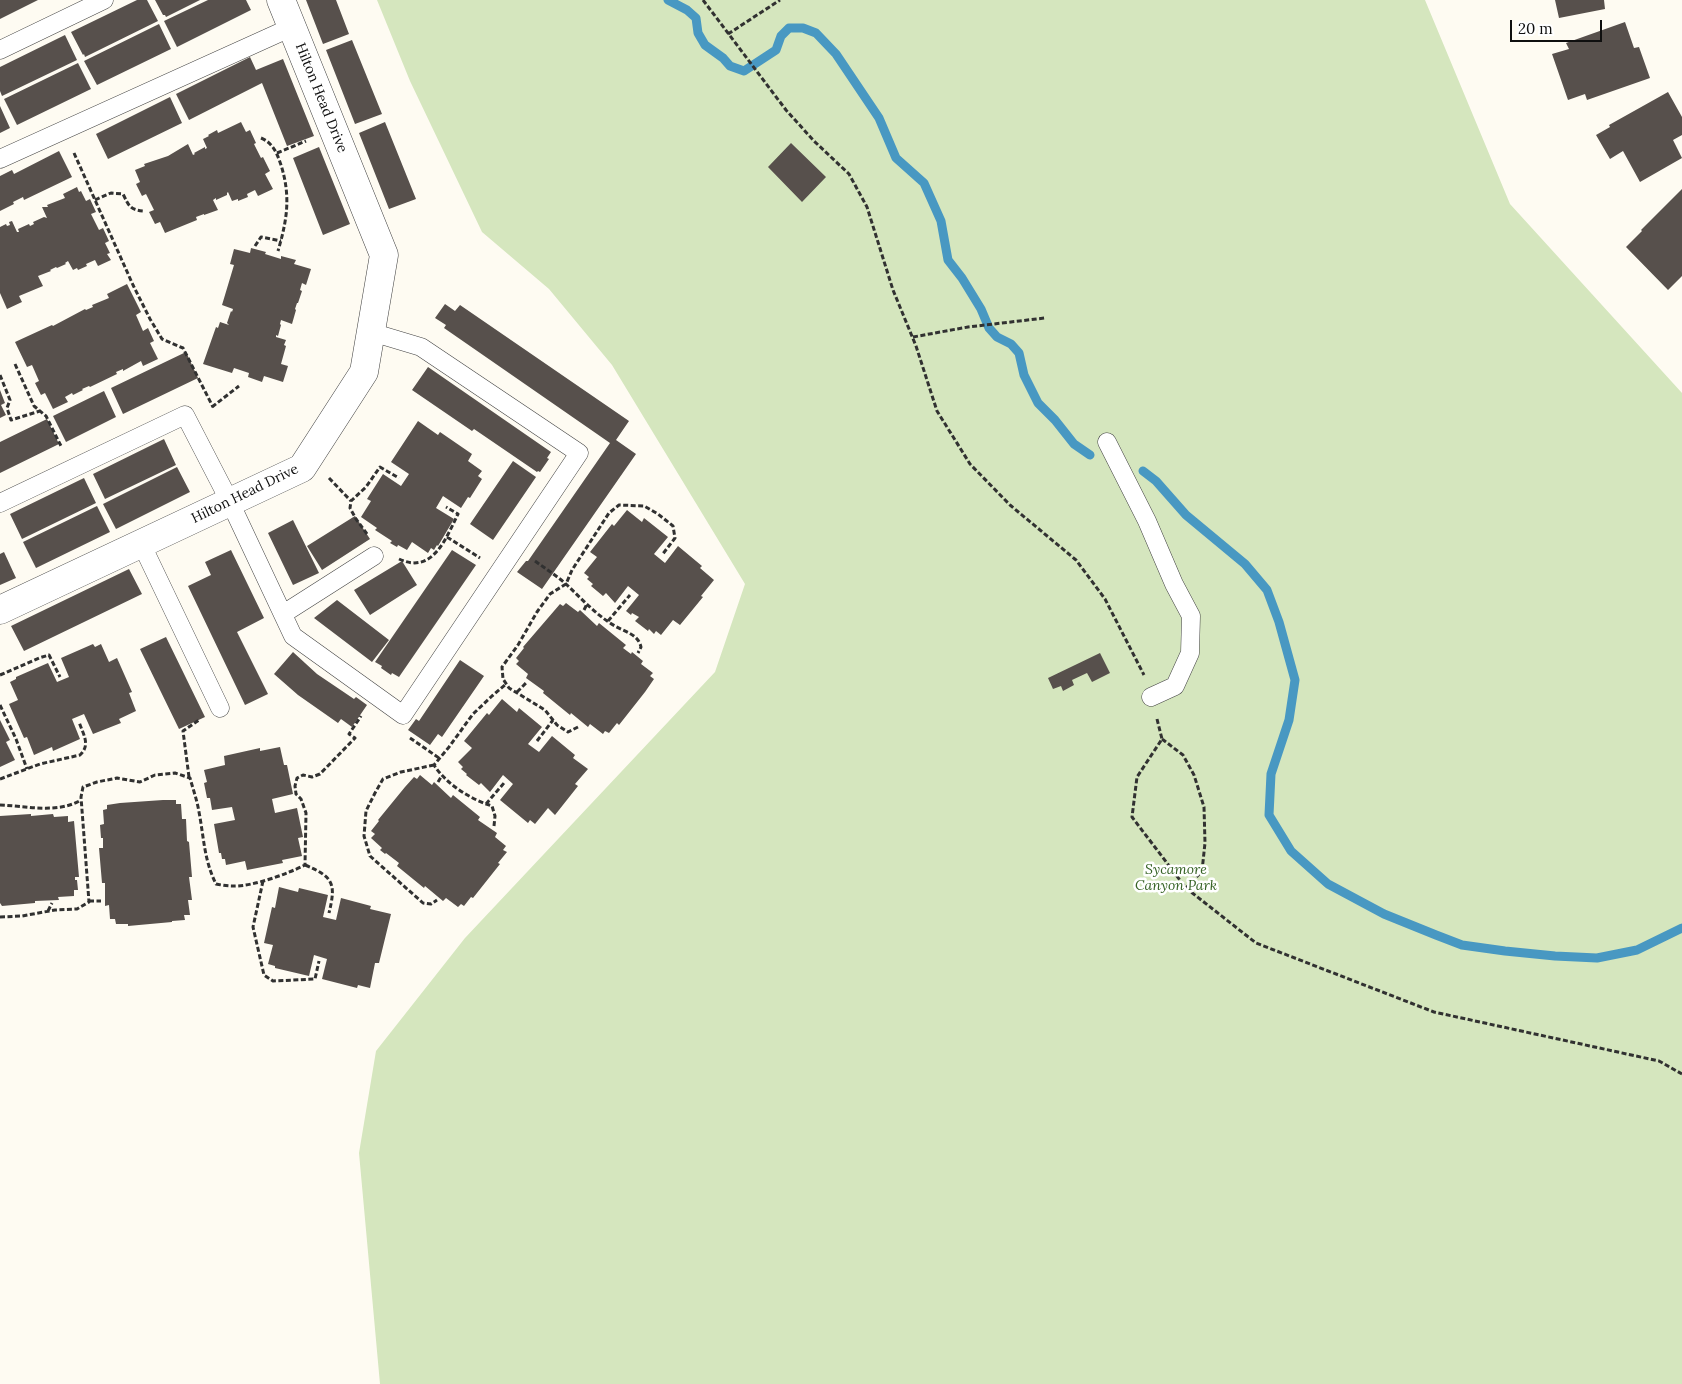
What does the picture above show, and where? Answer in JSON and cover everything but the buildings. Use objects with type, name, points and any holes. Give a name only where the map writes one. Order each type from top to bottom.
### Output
[{"type":"street","name":"Hilton Head Drive","points":[[0,610],[302,468],[364,372],[384,255],[281,0]]},
{"type":"lane","points":[[0,50],[104,0]]},
{"type":"lane","points":[[0,159],[292,28]]},
{"type":"lane","points":[[0,503],[186,415],[230,502],[293,636],[403,715],[579,453],[421,347],[371,332]]},
{"type":"lane","points":[[1107,442],[1147,521],[1174,584],[1192,616],[1190,653],[1175,686],[1153,696]]},
{"type":"lane","points":[[141,543],[220,708]]},
{"type":"lane","points":[[283,614],[373,549]]},
{"type":"path","points":[[703,0],[786,110],[814,141],[849,174],[867,207],[893,290],[913,338],[937,411],[970,464],[1010,505],[1076,560],[1105,599],[1153,696],[1162,739],[1183,755],[1194,775],[1204,807],[1205,843],[1202,871],[1186,888]]},
{"type":"path","points":[[728,34],[780,0]]},
{"type":"path","points":[[261,138],[270,142],[277,153],[288,192],[286,222],[278,251]]},
{"type":"path","points":[[277,153],[299,144]]},
{"type":"path","points":[[86,178],[150,319],[162,339],[183,348],[214,407]]},
{"type":"path","points":[[95,200],[111,193],[123,194],[129,206],[136,210],[144,211]]},
{"type":"path","points":[[255,246],[261,238],[281,241]]},
{"type":"path","points":[[913,338],[968,327],[1045,318]]},
{"type":"path","points":[[15,364],[34,406],[46,416],[73,468]]},
{"type":"path","points":[[0,375],[10,400],[7,408],[11,420],[40,411]]},
{"type":"path","points":[[186,415],[214,407],[239,386]]},
{"type":"path","points":[[373,549],[350,508],[351,501],[366,487],[380,467],[399,478]]},
{"type":"path","points":[[334,483],[351,501]]},
{"type":"path","points":[[578,727],[568,732],[557,725],[545,710],[509,688],[503,679],[502,667],[550,594],[566,584],[572,570],[600,525],[609,513],[619,505],[644,506],[674,526],[675,538],[662,555]]},
{"type":"path","points":[[391,556],[407,563],[430,559],[439,551],[458,514],[446,507]]},
{"type":"path","points":[[447,537],[501,571]]},
{"type":"path","points":[[516,548],[566,584],[608,622],[629,632],[639,640],[641,647],[638,653]]},
{"type":"path","points":[[608,622],[630,595]]},
{"type":"path","points":[[584,610],[587,604]]},
{"type":"path","points":[[0,675],[49,655],[60,677]]},
{"type":"path","points":[[517,692],[526,683]]},
{"type":"path","points":[[437,900],[431,904],[423,903],[370,856],[364,836],[366,811],[384,779],[401,772],[434,765],[449,748],[473,714],[506,684]]},
{"type":"path","points":[[0,705],[16,739],[27,769]]},
{"type":"path","points":[[403,715],[405,735],[439,758]]},
{"type":"path","points":[[537,741],[553,720]]},
{"type":"path","points":[[0,779],[40,764],[80,755],[85,750],[86,744],[78,722]]},
{"type":"path","points":[[186,728],[183,731],[190,778],[199,811],[202,840],[209,870],[216,884],[234,886],[264,880],[305,865],[321,872],[332,883],[334,893],[329,913]]},
{"type":"path","points":[[305,865],[306,813],[296,794],[297,778],[303,775],[312,777],[320,774],[356,738],[349,734],[352,728]]},
{"type":"path","points":[[1162,739],[1137,776],[1132,817],[1186,888],[1256,942],[1434,1012],[1659,1061],[1682,1074]]},
{"type":"path","points":[[434,765],[441,777],[464,793],[492,806],[495,816],[494,826]]},
{"type":"path","points":[[89,902],[81,800],[83,787],[117,778],[140,782],[155,775],[175,774],[190,778]]},
{"type":"path","points":[[438,782],[441,777]]},
{"type":"path","points":[[486,804],[504,783]]},
{"type":"path","points":[[0,805],[55,808],[75,804],[81,800]]},
{"type":"path","points":[[264,880],[253,927],[264,975],[273,981],[315,979],[318,961]]},
{"type":"path","points":[[0,917],[77,909],[89,902],[101,901]]},
{"type":"path","points":[[48,912],[52,904]]},
{"type":"green space","name":"Sycamore Canyon Park","points":[[377,0],[1425,0],[1510,204],[1682,393],[1682,1384],[380,1384],[359,1153],[376,1051],[465,938],[715,672],[745,584],[612,365],[549,289],[482,232],[410,81]]},
{"type":"waterway","points":[[668,0],[687,10],[696,18],[698,33],[705,45],[723,58],[730,66],[744,71],[776,50],[781,36],[789,28],[803,28],[816,33],[836,54],[879,118],[896,158],[924,183],[941,221],[948,260],[962,278],[981,309],[989,328],[997,337],[1011,344],[1019,353],[1024,375],[1038,403],[1055,420],[1074,444],[1090,455]]},
{"type":"waterway","points":[[1143,471],[1156,481],[1186,515],[1245,564],[1267,590],[1279,622],[1295,680],[1289,720],[1271,774],[1269,815],[1291,851],[1328,884],[1384,914],[1462,945],[1505,951],[1597,958],[1637,950],[1682,928]]}]
